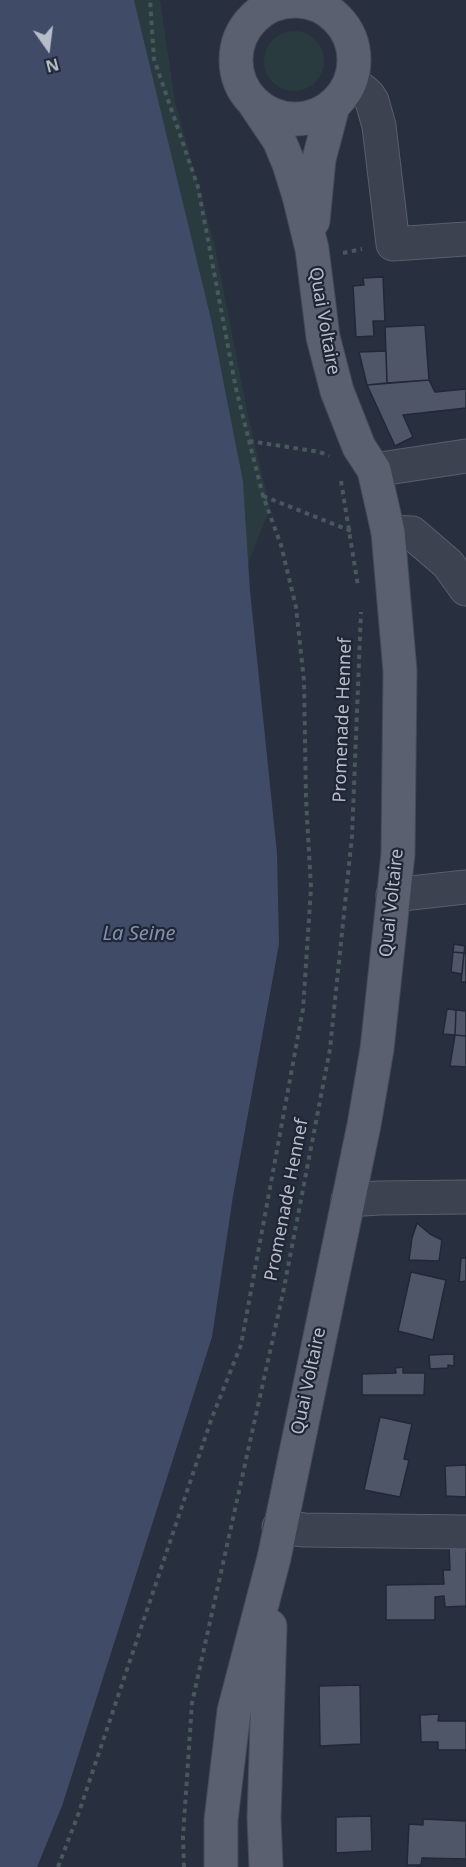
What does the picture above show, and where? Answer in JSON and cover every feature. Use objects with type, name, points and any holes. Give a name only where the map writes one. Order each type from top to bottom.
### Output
[{"type":"main road","points":[[354,0],[354,51],[354,69],[342,94],[310,118],[293,119],[276,116],[254,103],[243,89],[236,64],[237,47],[245,14],[261,12],[290,0],[311,2],[334,15],[345,27],[354,51]]},
{"type":"main road","name":"Quai Voltaire","points":[[312,254],[314,196],[319,159],[342,94]]},
{"type":"main road","name":"Quai Voltaire","points":[[221,1867],[221,1820],[234,1712],[276,1543],[348,1200],[377,1049],[399,854],[400,671],[388,532],[357,459],[337,391],[323,337],[312,254],[289,164],[272,128],[254,103]]},
{"type":"main road","name":"Quai Voltaire","points":[[266,1867],[264,1818],[266,1715],[276,1543]]},
{"type":"street","points":[[342,94],[361,89],[368,95],[380,126],[393,244],[466,239]]},
{"type":"street","points":[[357,459],[466,456]]},
{"type":"street","points":[[388,532],[412,532],[448,564],[466,589]]},
{"type":"street","points":[[393,895],[466,887]]},
{"type":"street","points":[[348,1200],[466,1197]]},
{"type":"street","points":[[276,1543],[304,1530],[466,1532]]},
{"type":"path","points":[[58,1867],[211,1420],[241,1345],[303,1009],[311,888],[306,799],[304,681],[296,607],[281,545],[263,496],[236,389],[198,187],[154,59],[150,0]]},
{"type":"path","points":[[312,254],[393,244]]},
{"type":"path","points":[[249,441],[357,459],[349,531],[359,590]]},
{"type":"path","points":[[263,496],[349,531]]},
{"type":"path","name":"Promenade Hennef","points":[[184,1867],[183,1837],[192,1702],[283,1293],[330,1049],[352,836],[361,603]]},
{"type":"shaded area","points":[[134,0],[160,0],[175,102],[215,247],[248,415],[270,508],[248,564],[243,481],[212,323]]},
{"type":"shaded area","points":[[294,31],[311,36],[319,44],[324,61],[319,78],[311,86],[294,91],[277,86],[269,78],[264,61],[269,44],[277,36]]},
{"type":"water","name":"La Seine","points":[[0,0],[134,0],[212,323],[243,481],[250,591],[277,853],[279,944],[233,1196],[212,1337],[62,1806],[37,1867],[0,1867]]},
{"type":"building","points":[[383,277],[385,321],[373,321],[374,336],[356,337],[353,286],[364,285],[363,278]]},
{"type":"building","points":[[425,325],[429,380],[387,383],[385,327]]},
{"type":"building","points":[[386,351],[387,383],[367,385],[359,352]]},
{"type":"building","points":[[429,380],[435,392],[466,389],[466,408],[403,415],[413,437],[395,446],[367,385]]},
{"type":"building","points":[[454,944],[465,946],[464,953],[453,952]]},
{"type":"building","points":[[453,952],[464,953],[462,974],[451,972]]},
{"type":"building","points":[[464,953],[466,953],[466,982],[461,982]]},
{"type":"building","points":[[447,1009],[456,1010],[455,1035],[443,1034]]},
{"type":"building","points":[[456,1010],[466,1011],[466,1036],[455,1035]]},
{"type":"building","points":[[455,1035],[466,1036],[466,1067],[450,1066]]},
{"type":"building","points":[[417,1223],[442,1240],[439,1261],[409,1260]]},
{"type":"building","points":[[461,1258],[466,1258],[466,1281],[459,1282]]},
{"type":"building","points":[[411,1272],[446,1280],[433,1340],[398,1331]]},
{"type":"building","points":[[454,1354],[454,1366],[430,1369],[429,1355]]},
{"type":"building","points":[[403,1367],[403,1373],[425,1373],[424,1395],[362,1395],[362,1374],[396,1373],[395,1368]]},
{"type":"building","points":[[380,1417],[412,1424],[404,1459],[409,1460],[400,1497],[364,1490]]},
{"type":"building","points":[[466,1465],[466,1497],[446,1496],[445,1466]]},
{"type":"building","points":[[449,1546],[466,1546],[466,1606],[445,1607],[444,1596],[435,1597],[435,1620],[386,1620],[386,1585],[444,1584],[443,1570],[450,1570]]},
{"type":"building","points":[[360,1685],[361,1744],[320,1746],[319,1686]]},
{"type":"building","points":[[439,1714],[438,1721],[466,1721],[466,1750],[438,1750],[438,1742],[421,1742],[420,1715]]},
{"type":"building","points":[[371,1816],[372,1851],[336,1853],[336,1817]]},
{"type":"building","points":[[423,1819],[466,1821],[466,1859],[422,1858],[421,1865],[407,1865],[409,1824],[423,1825]]}]
